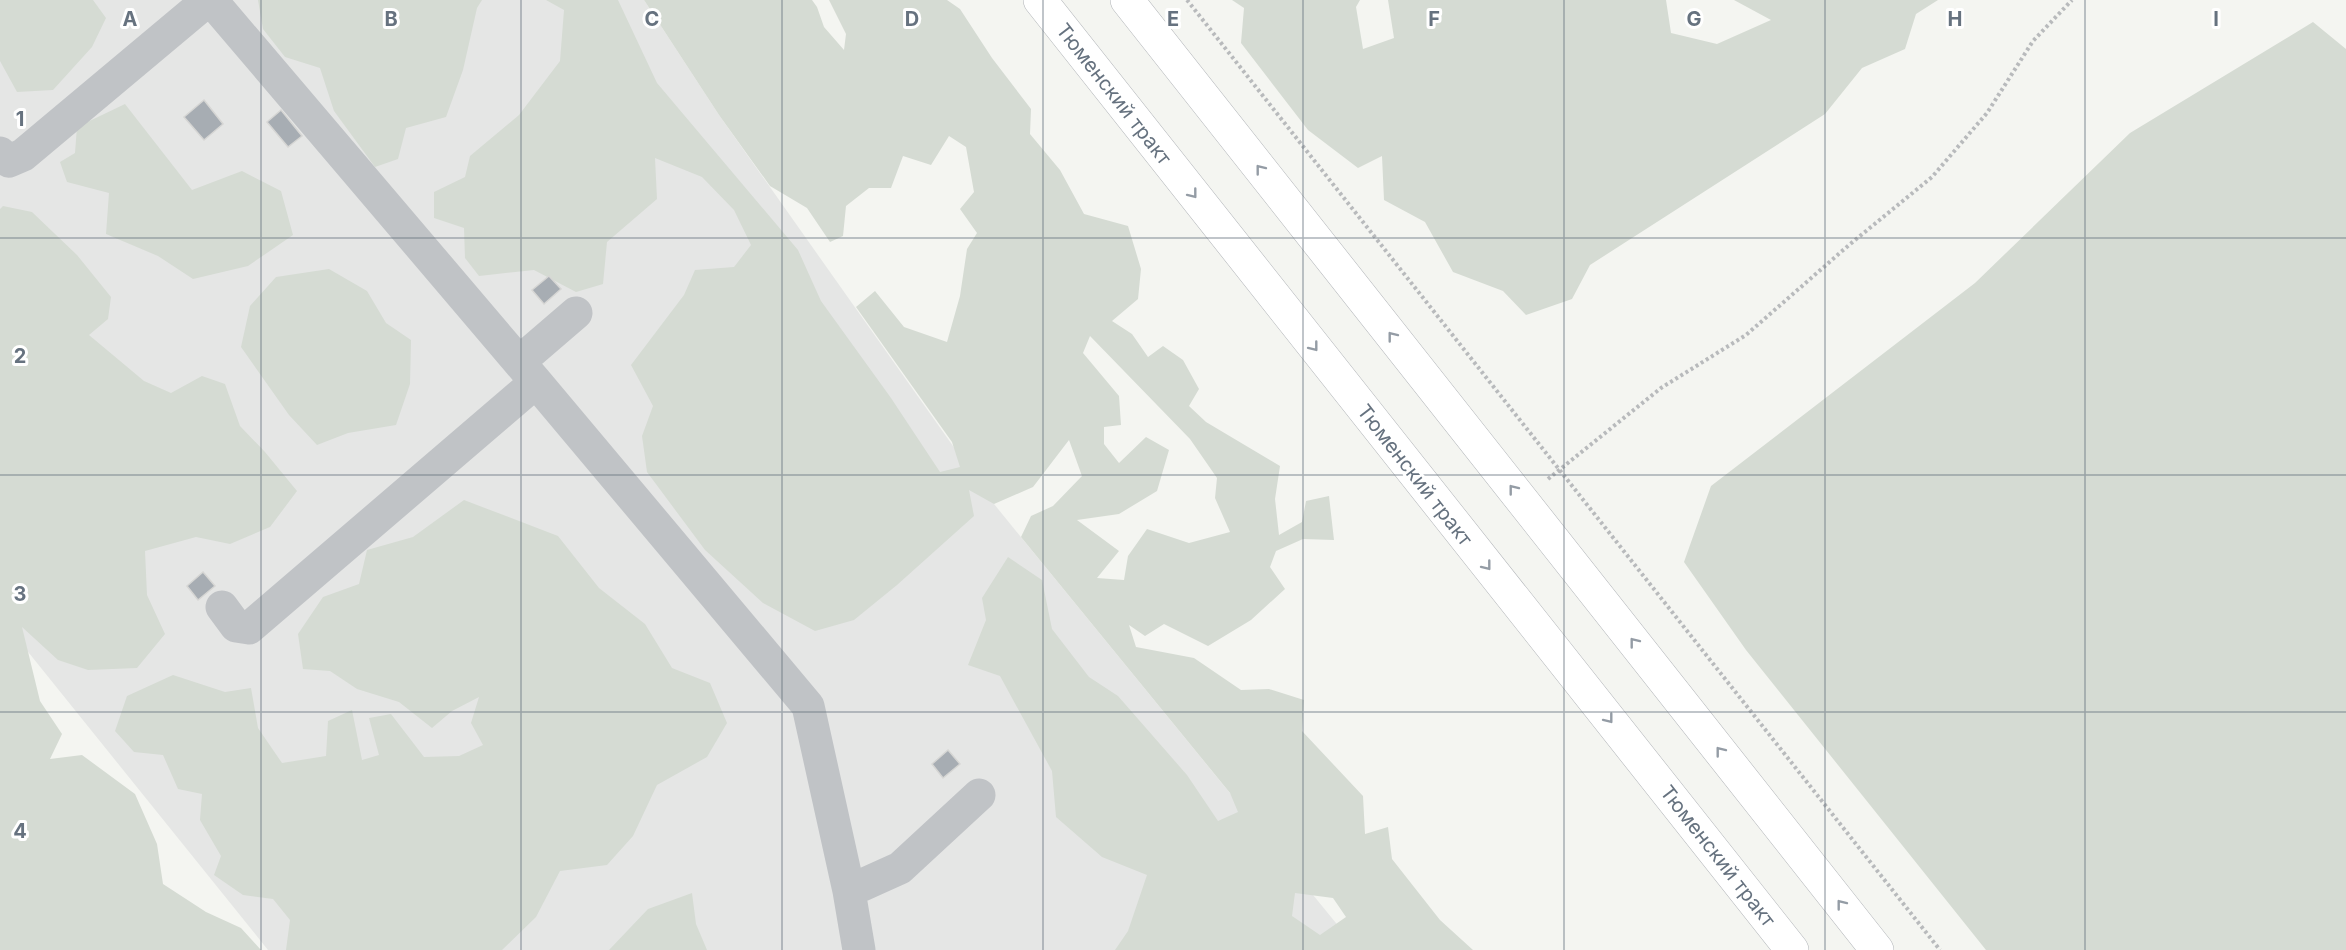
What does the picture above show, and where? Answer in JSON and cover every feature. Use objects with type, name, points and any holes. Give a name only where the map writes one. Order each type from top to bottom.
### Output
[{"type":"main road","name":"Тюменский тракт","points":[[1040,0],[1792,950]]},
{"type":"main road","points":[[1127,0],[1877,950]]},
{"type":"lane","points":[[0,153],[9,161],[23,155],[209,0],[528,372],[808,706],[849,891],[859,950]]},
{"type":"lane","points":[[222,607],[236,626],[249,628],[528,372],[576,313]]},
{"type":"lane","points":[[849,891],[900,868],[979,795]]},
{"type":"path","points":[[1187,0],[1940,950]]},
{"type":"path","points":[[1521,500],[1661,388],[1746,335],[1849,245],[1932,177],[1987,114],[2033,41],[2072,0]]},
{"type":"shaded area","points":[[0,0],[644,0],[719,115],[994,504],[1358,950],[268,950],[0,617]]},
{"type":"shaded area","points":[[0,0],[93,0],[106,18],[92,47],[53,90],[17,92],[0,61]]},
{"type":"shaded area","points":[[258,0],[482,0],[477,8],[463,70],[446,117],[406,128],[398,159],[375,167],[334,111],[320,68],[285,57],[263,29]]},
{"type":"shaded area","points":[[546,0],[618,0],[657,83],[798,250],[821,301],[891,398],[940,472],[960,467],[952,442],[856,307],[875,291],[904,327],[947,342],[960,296],[967,249],[977,233],[960,209],[974,192],[966,147],[949,136],[931,165],[903,156],[891,188],[869,188],[846,206],[843,236],[830,242],[807,208],[770,186],[719,115],[644,0],[812,0],[824,27],[844,50],[846,34],[829,0],[947,0],[960,9],[992,58],[1031,109],[1030,134],[1060,170],[1084,214],[1128,226],[1141,269],[1138,299],[1112,321],[1132,334],[1148,357],[1163,346],[1183,360],[1199,389],[1189,406],[1206,422],[1280,466],[1275,499],[1279,535],[1302,522],[1306,501],[1329,496],[1334,540],[1303,539],[1276,551],[1270,567],[1285,589],[1251,620],[1208,646],[1164,624],[1145,636],[1129,625],[1136,647],[1194,658],[1241,690],[1269,689],[1304,700],[1302,731],[1363,796],[1365,834],[1388,827],[1392,859],[1440,920],[1473,950],[1115,950],[1128,931],[1147,875],[1102,857],[1056,817],[1052,771],[1000,676],[968,665],[986,620],[982,598],[1008,557],[1042,580],[1052,629],[1089,677],[1118,696],[1187,775],[1218,821],[1238,812],[1230,793],[1021,537],[1031,516],[1053,506],[1082,476],[1069,440],[1033,487],[994,504],[969,490],[974,516],[854,620],[815,631],[763,603],[705,550],[647,472],[642,436],[653,406],[631,365],[684,295],[695,270],[734,267],[751,245],[734,210],[702,177],[655,158],[657,199],[607,242],[603,284],[576,292],[534,270],[479,276],[465,258],[464,228],[434,218],[434,192],[465,177],[470,156],[519,115],[560,61],[564,10]],"holes":[[[1090,336],[1190,439],[1217,478],[1215,498],[1230,532],[1189,543],[1147,529],[1128,556],[1124,580],[1097,578],[1119,551],[1077,520],[1119,514],[1157,491],[1169,450],[1146,437],[1119,463],[1104,444],[1104,427],[1121,425],[1119,396],[1083,353]],[[1295,893],[1333,898],[1346,917],[1320,935],[1292,916]]]},
{"type":"shaded area","points":[[1232,0],[1360,0],[1356,7],[1363,49],[1394,38],[1388,0],[1666,0],[1671,33],[1717,44],[1771,20],[1734,0],[1938,0],[1916,14],[1905,49],[1862,68],[1825,114],[1590,265],[1572,299],[1526,315],[1503,291],[1453,272],[1425,222],[1384,200],[1382,156],[1358,168],[1308,130],[1241,43],[1244,8]]},
{"type":"shaded area","points":[[2313,22],[2346,49],[2346,950],[1986,950],[1746,650],[1684,562],[1711,486],[1975,283],[2130,133]]},
{"type":"shaded area","points":[[125,104],[192,190],[242,171],[281,191],[293,235],[248,266],[193,279],[158,256],[106,234],[109,193],[67,182],[60,162],[75,153],[77,127]]},
{"type":"shaded area","points":[[3,206],[32,212],[77,255],[111,297],[108,319],[89,335],[144,381],[171,393],[202,376],[225,384],[240,426],[297,491],[270,527],[230,544],[196,537],[145,551],[147,595],[165,634],[137,668],[88,670],[58,660],[22,627],[40,701],[62,734],[50,759],[82,755],[135,794],[157,844],[163,884],[206,912],[241,928],[261,950],[0,950],[0,209]]},
{"type":"shaded area","points":[[329,269],[367,291],[386,323],[411,340],[410,384],[396,425],[348,433],[317,445],[289,415],[241,347],[250,306],[276,277]]},
{"type":"shaded area","points":[[464,500],[558,536],[599,588],[645,624],[672,668],[710,683],[727,723],[707,757],[657,785],[633,836],[607,865],[560,871],[536,917],[502,950],[286,950],[290,920],[273,899],[243,895],[214,875],[221,856],[200,820],[202,794],[178,789],[163,755],[134,752],[115,731],[127,696],[173,675],[225,692],[251,688],[258,728],[282,763],[326,756],[328,721],[352,710],[362,760],[379,755],[369,718],[391,714],[424,757],[459,756],[483,745],[471,723],[479,697],[452,711],[432,728],[399,702],[357,689],[330,671],[303,669],[298,634],[323,597],[359,584],[367,550],[413,537]]},
{"type":"shaded area","points":[[692,893],[696,924],[707,950],[609,950],[648,909]]},
{"type":"building","points":[[204,100],[223,124],[204,140],[184,117]]},
{"type":"building","points":[[281,110],[302,136],[288,147],[267,122]]},
{"type":"building","points":[[549,276],[561,289],[544,304],[532,290]]},
{"type":"building","points":[[203,572],[215,586],[198,600],[187,586]]},
{"type":"building","points":[[948,750],[960,764],[943,778],[932,764]]}]
